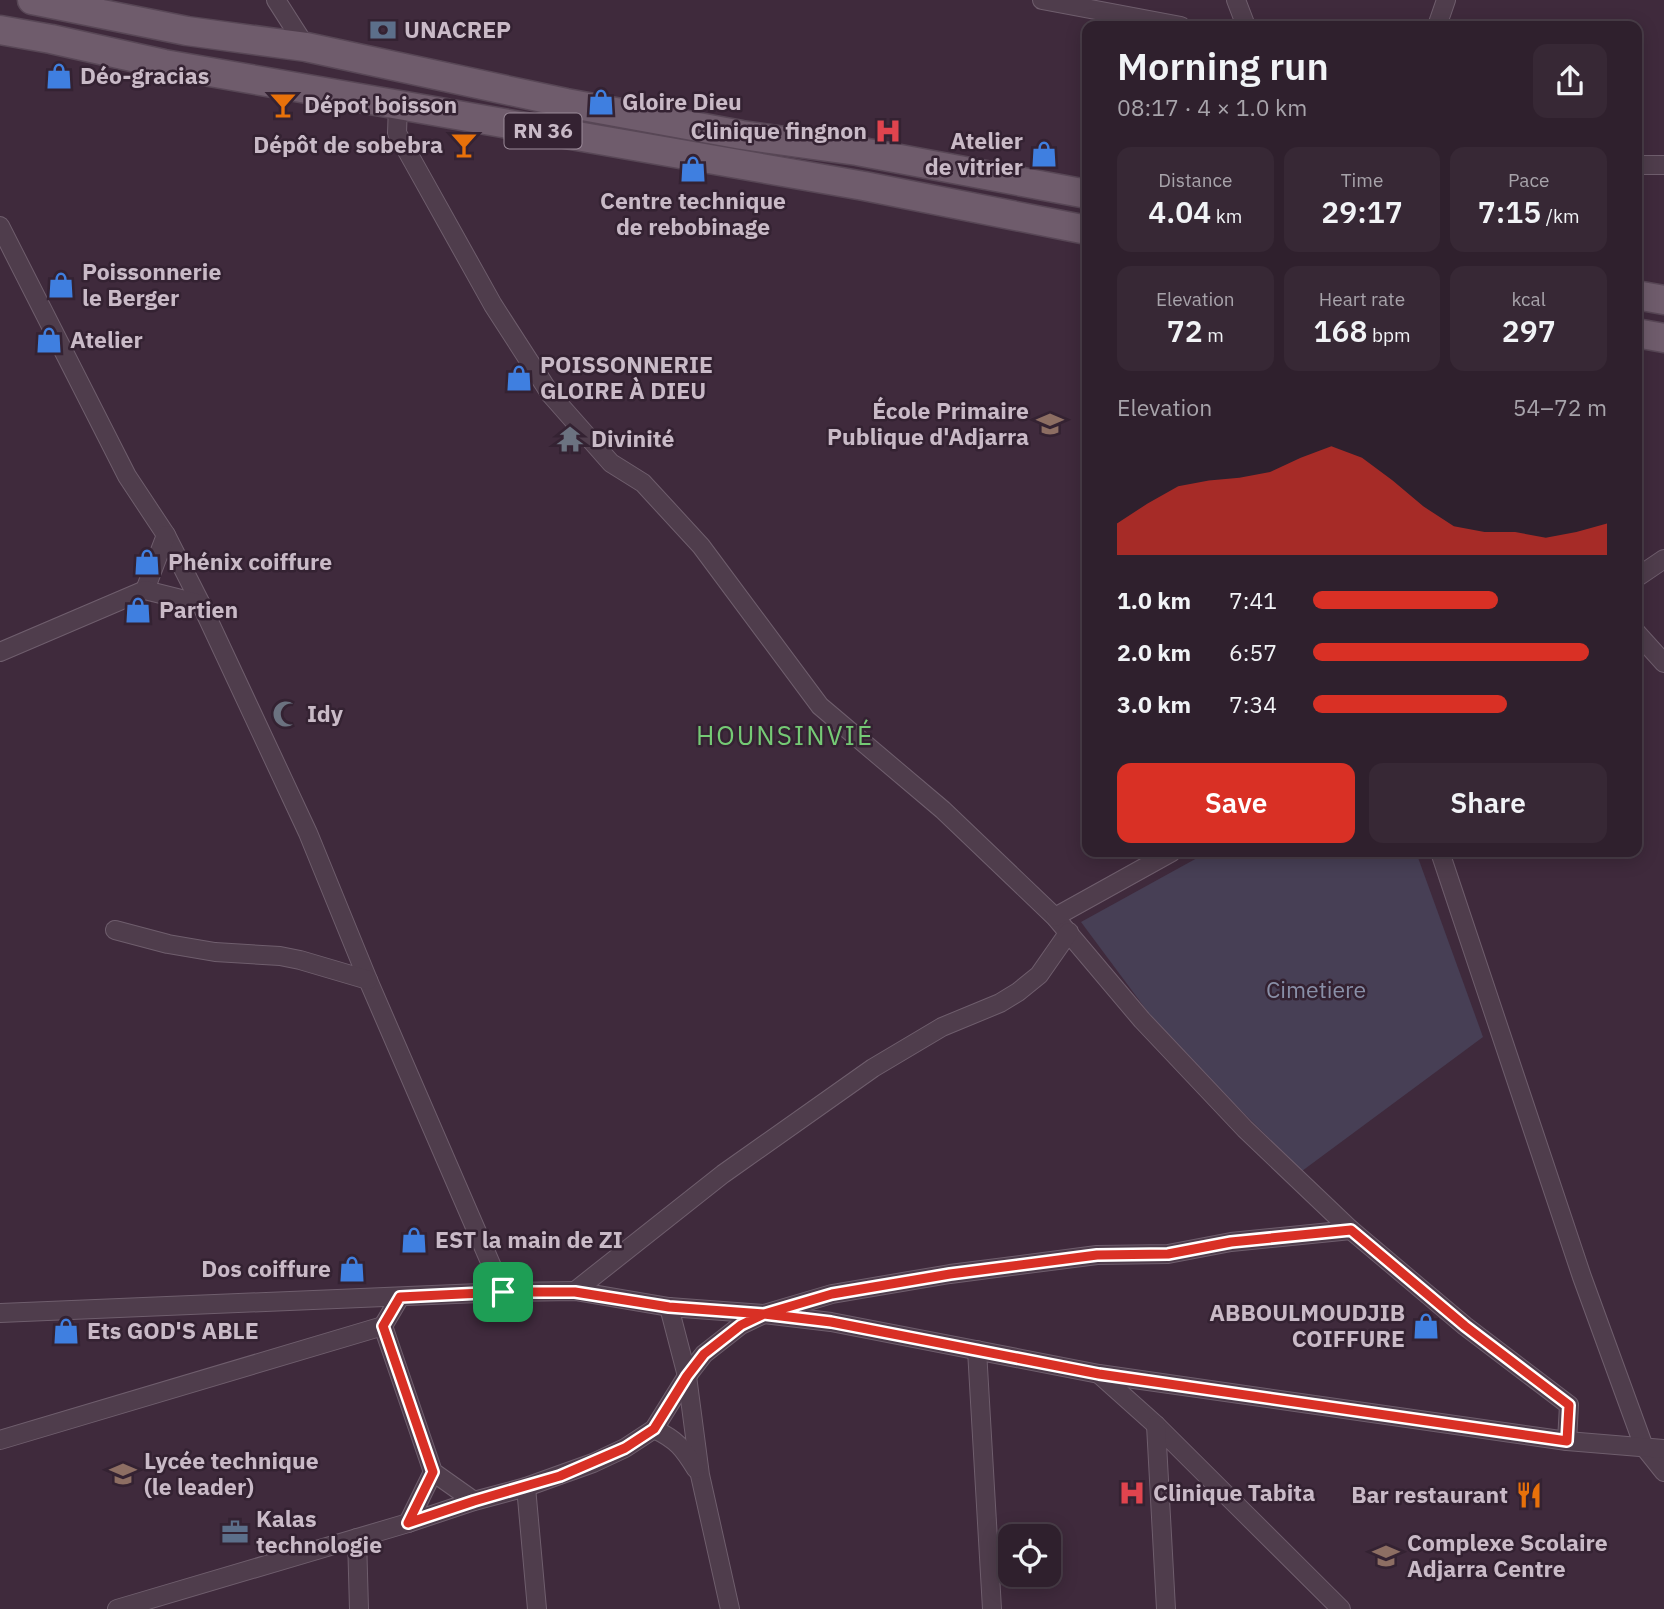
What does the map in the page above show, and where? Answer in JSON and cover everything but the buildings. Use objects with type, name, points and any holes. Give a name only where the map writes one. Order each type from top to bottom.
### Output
[{"type":"main road","name":"RN 36","points":[[32,0],[187,31],[306,47],[566,103],[742,135],[857,151],[1082,193]]},
{"type":"main road","name":"RN 36","points":[[0,30],[51,38],[163,64],[851,184],[1082,229]]},
{"type":"main road","points":[[1642,296],[1664,300]]},
{"type":"main road","points":[[1642,334],[1664,338]]},
{"type":"street","points":[[276,0],[306,47]]},
{"type":"street","points":[[1042,0],[1154,21]]},
{"type":"street","points":[[1236,0],[1244,21]]},
{"type":"street","points":[[1439,21],[1446,0]]},
{"type":"street","points":[[398,105],[397,132],[493,305],[551,395],[611,463],[643,483],[701,545],[820,706],[943,810],[1055,917],[1142,1020],[1245,1129],[1351,1230],[1465,1326],[1569,1405],[1567,1441]]},
{"type":"street","points":[[1642,165],[1664,165]]},
{"type":"street","points":[[0,226],[127,476],[166,535],[201,604],[308,833],[368,980],[503,1292]]},
{"type":"street","points":[[145,590],[166,535]]},
{"type":"street","points":[[1642,574],[1664,559]]},
{"type":"street","points":[[0,652],[145,590],[201,604]]},
{"type":"street","points":[[1642,639],[1664,663]]},
{"type":"street","points":[[1055,917],[1163,857]]},
{"type":"street","points":[[1442,857],[1582,1277],[1644,1447],[1664,1472]]},
{"type":"street","points":[[115,930],[168,944],[215,952],[290,958],[368,980]]},
{"type":"street","points":[[575,1292],[723,1174],[873,1068],[942,1027],[1000,1003],[1018,992],[1038,975],[1069,932]]},
{"type":"street","points":[[117,1609],[526,1487],[593,1463],[625,1448],[654,1429],[704,1354],[741,1325],[764,1314],[832,1294],[950,1274],[1097,1255],[1168,1254],[1231,1242],[1351,1230]]},
{"type":"street","points":[[0,1313],[503,1292],[575,1292],[669,1307],[831,1322],[1099,1374],[1567,1441],[1664,1449]]},
{"type":"street","points":[[0,1440],[383,1326],[400,1297]]},
{"type":"street","points":[[669,1307],[687,1376],[700,1475],[730,1609]]},
{"type":"street","points":[[383,1326],[433,1472],[474,1501]]},
{"type":"street","points":[[977,1350],[992,1609]]},
{"type":"street","points":[[1099,1374],[1156,1425],[1340,1608]]},
{"type":"street","points":[[1156,1425],[1166,1609]]},
{"type":"street","points":[[654,1429],[673,1438],[700,1475]]},
{"type":"street","points":[[408,1523],[433,1472]]},
{"type":"street","points":[[526,1487],[537,1609]]},
{"type":"street","points":[[356,1538],[359,1609]]},
{"type":"green space","name":"Cimetiere","points":[[1199,857],[1418,857],[1483,1037],[1302,1171],[1165,1035],[1081,922]]},
{"type":"place","name":"UNACREP","points":[[383,30]]},
{"type":"place","name":"Déo-gracias","points":[[59,76]]},
{"type":"place","name":"Gloire Dieu","points":[[601,102]]},
{"type":"place","name":"Dépot boisson","points":[[283,105]]},
{"type":"place","name":"Clinique fingnon","points":[[888,131]]},
{"type":"place","name":"Dépôt de sobebra","points":[[464,145]]},
{"type":"place","name":"Atelier de vitrier","points":[[1044,154]]},
{"type":"place","name":"Centre technique de rebobinage","points":[[693,169]]},
{"type":"place","name":"Poissonnerie le Berger","points":[[61,285]]},
{"type":"place","name":"Atelier","points":[[49,340]]},
{"type":"place","name":"POISSONNERIE GLOIRE À DIEU","points":[[519,378]]},
{"type":"place","name":"École Primaire Publique d'Adjarra","points":[[1050,424]]},
{"type":"place","name":"Divinité","points":[[570,439]]},
{"type":"place","name":"Phénix coiffure","points":[[147,562]]},
{"type":"place","name":"Partien","points":[[138,610]]},
{"type":"place","name":"Idy","points":[[286,714]]},
{"type":"place","name":"EST la main de ZI","points":[[414,1240]]},
{"type":"place","name":"Dos coiffure","points":[[352,1269]]},
{"type":"place","name":"ABBOULMOUDJIB COIFFURE","points":[[1426,1326]]},
{"type":"place","name":"Ets GOD'S ABLE","points":[[66,1331]]},
{"type":"place","name":"Lycée technique (le leader)","points":[[123,1474]]},
{"type":"place","name":"Clinique Tabita","points":[[1132,1493]]},
{"type":"place","name":"Bar restaurant","points":[[1529,1495]]},
{"type":"place","name":"Kalas technologie","points":[[235,1532]]},
{"type":"place","name":"Complexe Scolaire Adjarra Centre","points":[[1386,1556]]},
{"type":"district","name":"HOUNSINVIÉ","points":[[785,736]]},
{"type":"route","points":[[503,1292],[400,1297],[383,1326],[433,1472],[408,1523],[560,1476],[625,1448],[654,1429],[704,1354],[741,1325],[764,1314],[831,1322],[1099,1374],[1567,1441],[1569,1405],[1465,1326],[1351,1230],[1231,1242],[1168,1254],[1097,1255],[950,1274],[832,1294],[764,1314],[669,1307],[575,1292],[503,1292]]}]
